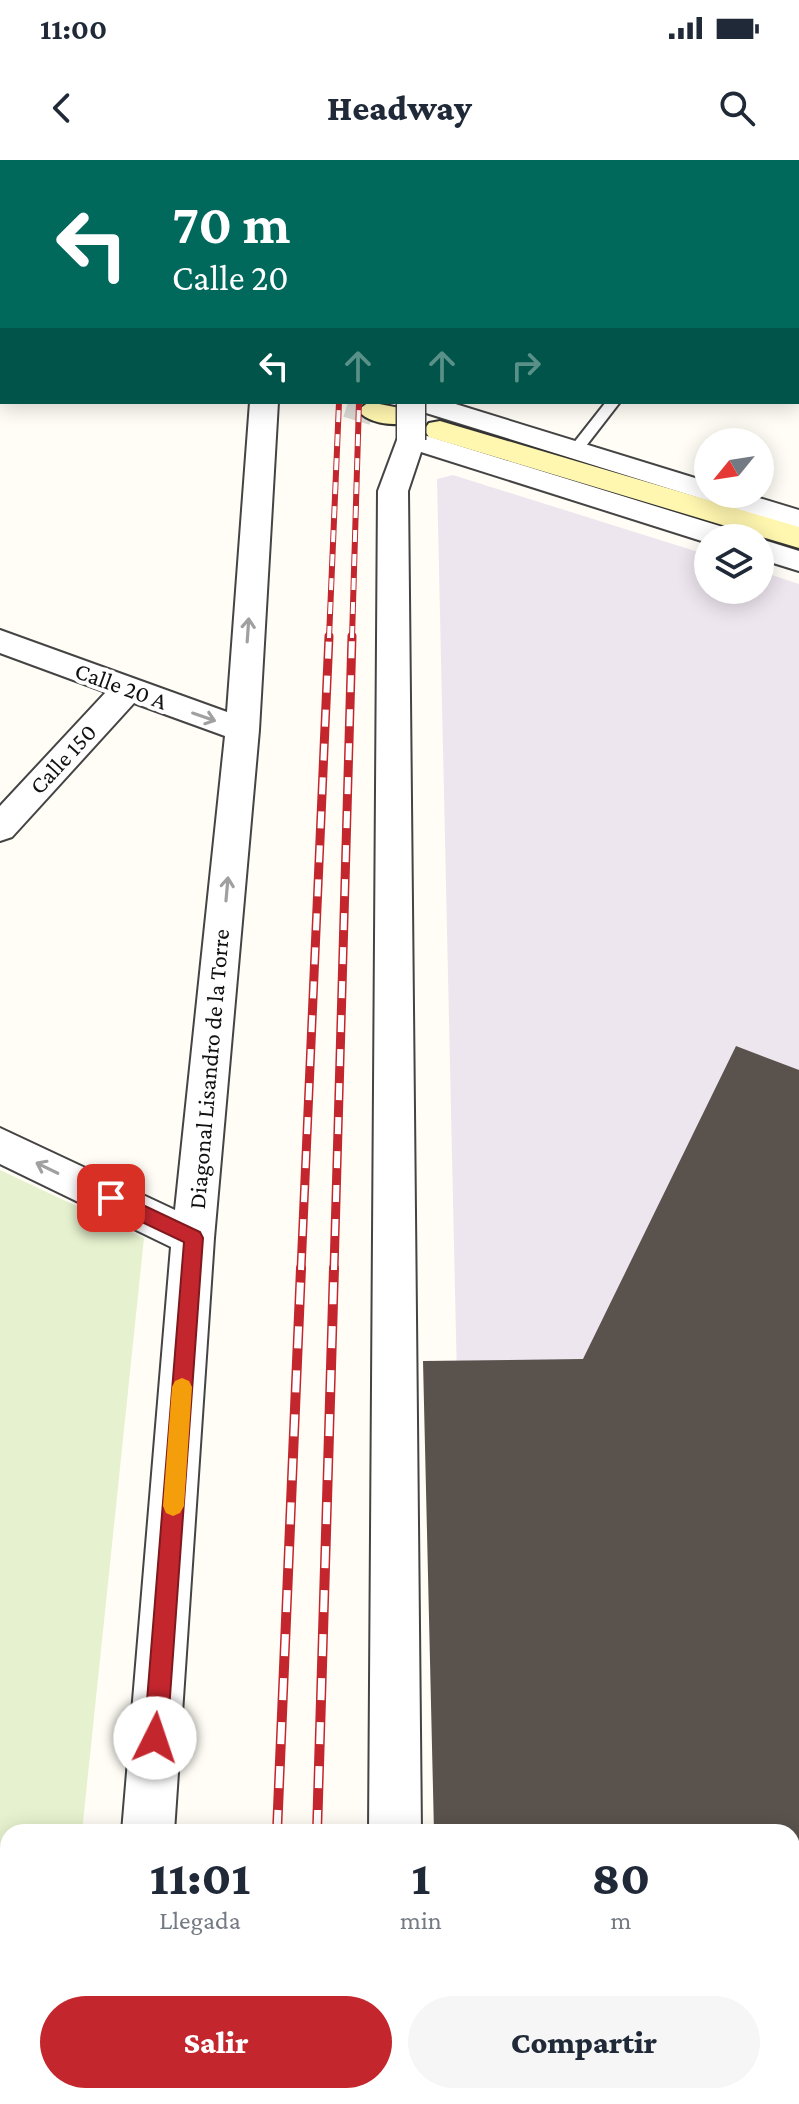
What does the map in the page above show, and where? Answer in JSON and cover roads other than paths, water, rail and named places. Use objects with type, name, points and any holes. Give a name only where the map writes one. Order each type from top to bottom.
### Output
[{"type":"main road","points":[[408,417],[799,538]]},
{"type":"street","name":"Diagonal Lisandro de la Torre","points":[[149,1824],[193,1238],[242,730],[264,404]]},
{"type":"street","points":[[408,417],[574,452],[694,488]]},
{"type":"street","points":[[408,417],[694,526]]},
{"type":"street","points":[[395,1824],[393,491],[408,417]]},
{"type":"street","points":[[760,508],[799,520]]},
{"type":"street","points":[[774,553],[799,561]]},
{"type":"street","name":"Calle 20 A","points":[[0,641],[242,730]]},
{"type":"street","name":"Calle 150","points":[[0,828],[127,690]]},
{"type":"street","points":[[0,1145],[193,1238]]},
{"type":"lane","points":[[574,452],[611,404]]},
{"type":"tunnel","points":[[354,404],[374,410]]},
{"type":"railway","points":[[329,638],[339,404]]},
{"type":"railway","points":[[352,638],[359,404]]},
{"type":"railway","points":[[301,1270],[329,636]]},
{"type":"railway","points":[[334,1270],[352,636]]},
{"type":"railway","points":[[277,1824],[301,1268]]},
{"type":"railway","points":[[317,1824],[334,1268]]}]
